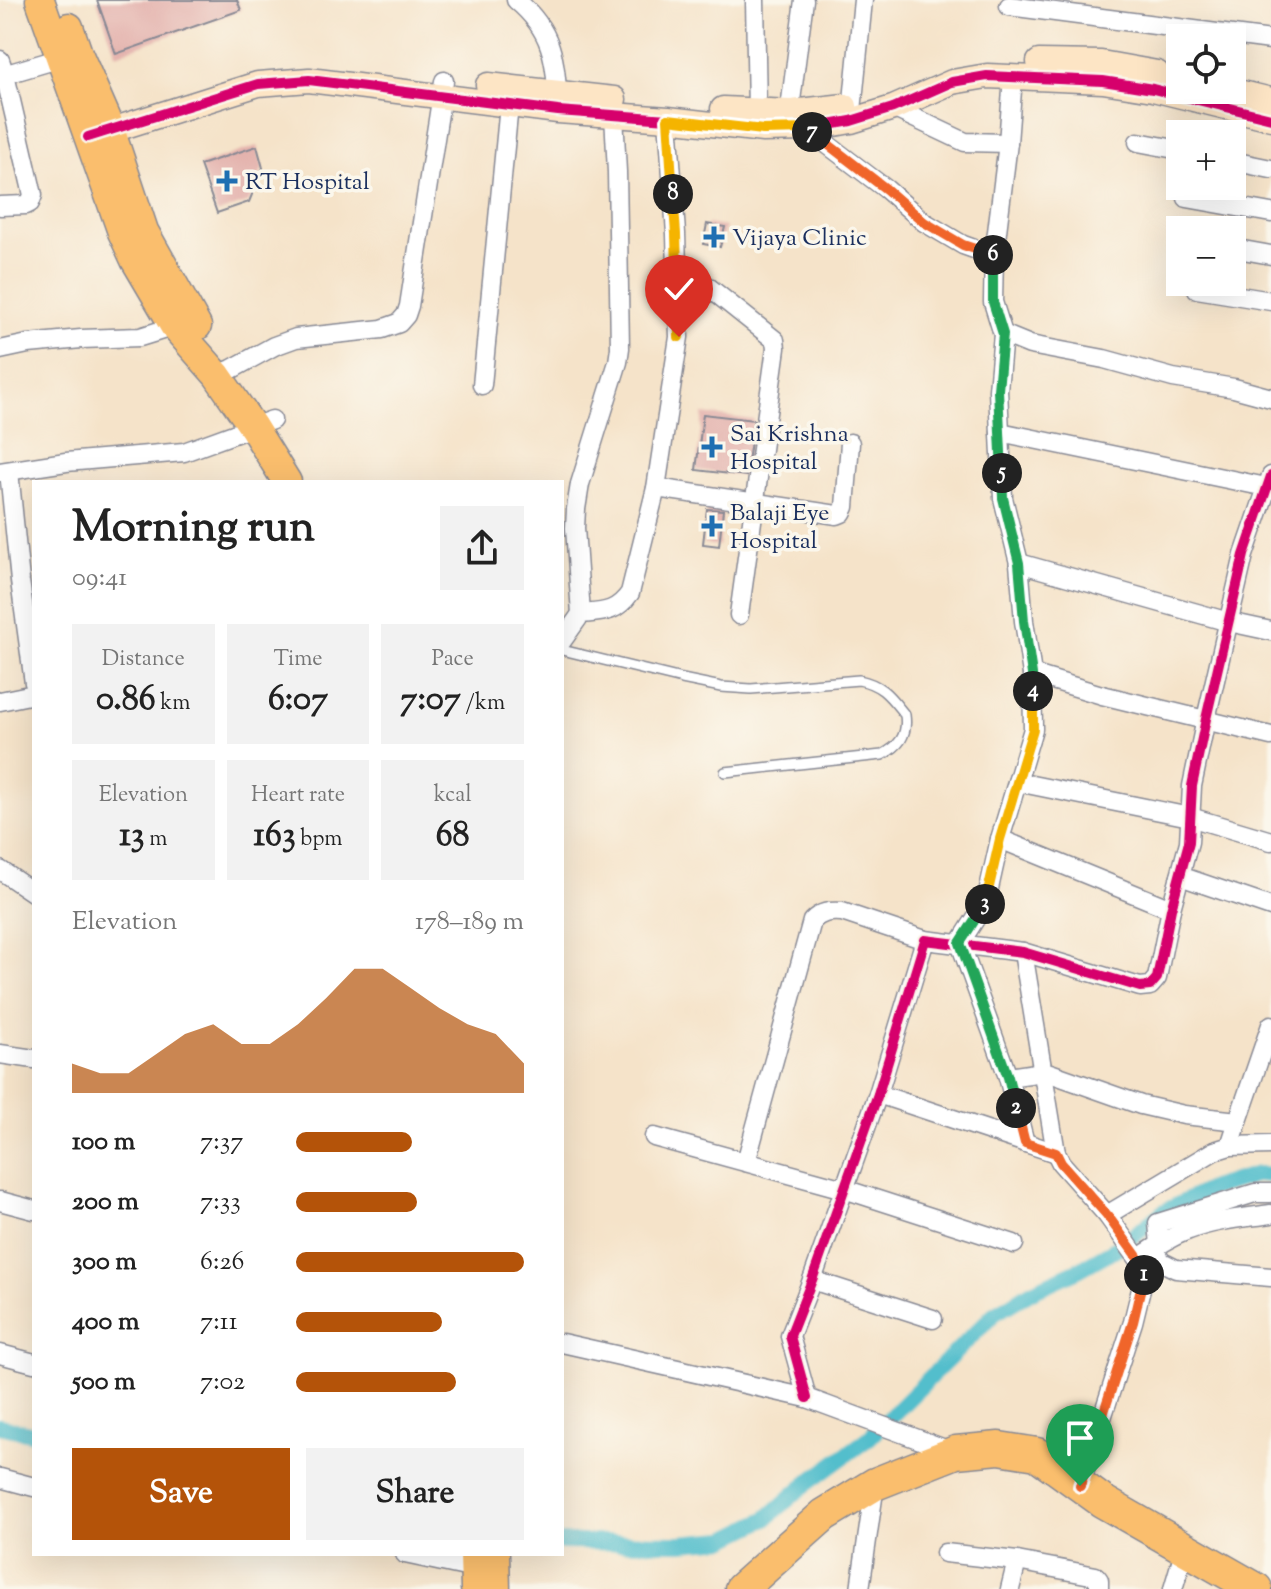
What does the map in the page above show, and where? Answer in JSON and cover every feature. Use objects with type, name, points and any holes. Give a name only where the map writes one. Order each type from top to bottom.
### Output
[{"type":"highway","points":[[741,1589],[824,1515],[875,1484],[956,1452],[999,1448],[1037,1454],[1102,1501],[1256,1589]]},
{"type":"main road","points":[[40,0],[69,56],[184,324],[225,372],[304,480]]},
{"type":"main road","points":[[60,0],[69,56]]},
{"type":"main road","points":[[263,424],[286,480]]},
{"type":"main road","points":[[480,1566],[496,1589]]},
{"type":"street","points":[[516,0],[545,33],[553,53],[558,102]]},
{"type":"street","points":[[755,0],[757,112]]},
{"type":"street","points":[[795,123],[804,0]]},
{"type":"street","points":[[852,113],[863,0]]},
{"type":"street","points":[[1009,6],[1271,40]]},
{"type":"street","points":[[0,206],[26,205],[33,195],[2,70],[69,56]]},
{"type":"street","points":[[852,113],[955,66],[976,62],[1101,63],[1166,75]]},
{"type":"street","points":[[97,127],[237,75],[305,66],[443,89],[558,102],[757,112],[795,123],[886,189],[924,222],[963,245],[994,256]]},
{"type":"street","points":[[443,89],[509,105],[558,102],[614,115],[763,130],[893,108],[952,82],[987,76],[1103,81],[1153,89],[1271,118]]},
{"type":"street","points":[[960,943],[986,902],[1000,839],[1033,729],[1032,674],[1019,563],[1003,498],[998,390],[1003,334],[993,302],[994,256],[1013,77]]},
{"type":"street","points":[[225,372],[296,338],[382,329],[399,323],[406,315],[443,89]]},
{"type":"street","points":[[1246,94],[1271,100]]},
{"type":"street","points":[[482,385],[509,105]]},
{"type":"street","points":[[893,108],[965,142],[1008,143]]},
{"type":"street","points":[[564,638],[581,614],[575,528],[580,484],[620,348],[614,115]]},
{"type":"street","points":[[581,614],[611,611],[630,593],[656,488],[679,337],[668,119]]},
{"type":"street","points":[[1138,142],[1166,147]]},
{"type":"street","points":[[1246,164],[1271,169]]},
{"type":"street","points":[[1198,200],[1271,213]]},
{"type":"street","points":[[1246,251],[1271,255]]},
{"type":"street","points":[[677,262],[775,340],[739,615]]},
{"type":"street","points":[[1240,296],[1271,301]]},
{"type":"street","points":[[0,350],[68,340],[140,337],[184,324]]},
{"type":"street","points":[[1003,334],[1030,345],[1271,398]]},
{"type":"street","points":[[32,654],[27,580],[4,471],[66,462],[184,452],[263,424]]},
{"type":"street","points":[[746,1162],[812,921],[819,915],[830,911],[842,912],[925,940],[1023,952],[1140,987],[1150,986],[1157,978],[1189,842],[1192,786],[1206,719],[1244,555],[1270,484],[1000,432]]},
{"type":"street","points":[[656,488],[837,515],[845,507],[850,443]]},
{"type":"street","points":[[1019,563],[1271,631]]},
{"type":"street","points":[[1032,674],[1102,695],[1271,736]]},
{"type":"street","points":[[0,701],[32,694]]},
{"type":"street","points":[[1017,782],[1190,817],[1271,841]]},
{"type":"street","points":[[1000,839],[1171,909]]},
{"type":"street","points":[[0,870],[32,892]]},
{"type":"street","points":[[1180,876],[1271,907]]},
{"type":"street","points":[[807,1398],[790,1336],[878,1094],[925,940]]},
{"type":"street","points":[[960,943],[1008,1077],[1025,1143]]},
{"type":"street","points":[[1023,952],[1056,1153],[1061,1163],[1119,1233],[1162,1262],[1176,1269],[1271,1277]]},
{"type":"street","points":[[1230,1146],[1271,1025]]},
{"type":"street","points":[[0,1054],[32,1059]]},
{"type":"street","points":[[1008,1077],[1043,1072],[1141,1105],[1184,1115],[1238,1121]]},
{"type":"street","points":[[878,1094],[1056,1153]]},
{"type":"street","points":[[654,1137],[844,1189],[1014,1244]]},
{"type":"street","points":[[1107,1215],[1214,1151],[1230,1146],[1271,1145]]},
{"type":"street","points":[[1080,1486],[1133,1322],[1144,1277],[1146,1251],[1158,1223],[1255,1193],[1271,1193]]},
{"type":"street","points":[[0,1201],[32,1209]]},
{"type":"street","points":[[1146,1251],[1201,1226],[1271,1214]]},
{"type":"street","points":[[812,1280],[933,1319]]},
{"type":"street","points":[[564,1343],[807,1398],[956,1452]]},
{"type":"street","points":[[0,1354],[32,1362]]},
{"type":"street","points":[[0,1478],[32,1486]]},
{"type":"street","points":[[860,1589],[875,1484]]},
{"type":"street","points":[[1173,1589],[1185,1548]]},
{"type":"street","points":[[945,1553],[1017,1561],[1096,1576],[1099,1589]]},
{"type":"street","points":[[418,1556],[480,1566]]},
{"type":"street","points":[[1010,1589],[1017,1561]]},
{"type":"lane","points":[[564,650],[721,687],[751,689],[859,680],[881,687],[905,715],[905,735],[895,748],[882,755],[725,772]]},
{"type":"building","points":[[97,0],[237,0],[241,10],[116,54]]},
{"type":"building","points":[[257,146],[263,168],[249,202],[217,213],[200,165]]},
{"type":"building","points":[[707,224],[725,227],[720,247],[703,244]]},
{"type":"building","points":[[703,414],[754,420],[746,476],[696,470]]},
{"type":"building","points":[[707,509],[723,510],[719,546],[703,544]]},
{"type":"waterway","points":[[564,1542],[681,1543],[726,1539],[766,1519],[801,1488],[869,1438],[994,1314],[1119,1247],[1163,1212],[1212,1188],[1258,1174],[1271,1175]]},
{"type":"waterway","points":[[0,1426],[32,1434]]},
{"type":"cycle path","points":[[88,137],[258,84],[309,80],[558,111],[763,130],[807,129],[851,121],[893,108],[952,82],[987,76],[1103,81],[1153,89],[1271,118]]},
{"type":"cycle path","points":[[807,1398],[790,1336],[878,1094],[925,940],[1023,952],[1140,987],[1150,986],[1157,978],[1189,842],[1192,786],[1206,719],[1244,555],[1271,476]]},
{"type":"place","name":"RT Hospital","points":[[227,181]]},
{"type":"place","name":"Vijaya Clinic","points":[[714,237]]},
{"type":"place","name":"Sai Krishna Hospital","points":[[712,447]]},
{"type":"place","name":"Balaji Eye Hospital","points":[[712,526]]},
{"type":"route","points":[[679,337],[668,119],[763,130],[807,129],[924,222],[963,245],[994,256],[993,302],[1003,334],[998,390],[1003,498],[1019,563],[1032,674],[1033,729],[1000,839],[986,902],[960,943],[1008,1077],[1025,1143],[1056,1153],[1061,1163],[1107,1215],[1144,1270],[1133,1322],[1080,1486]]}]
